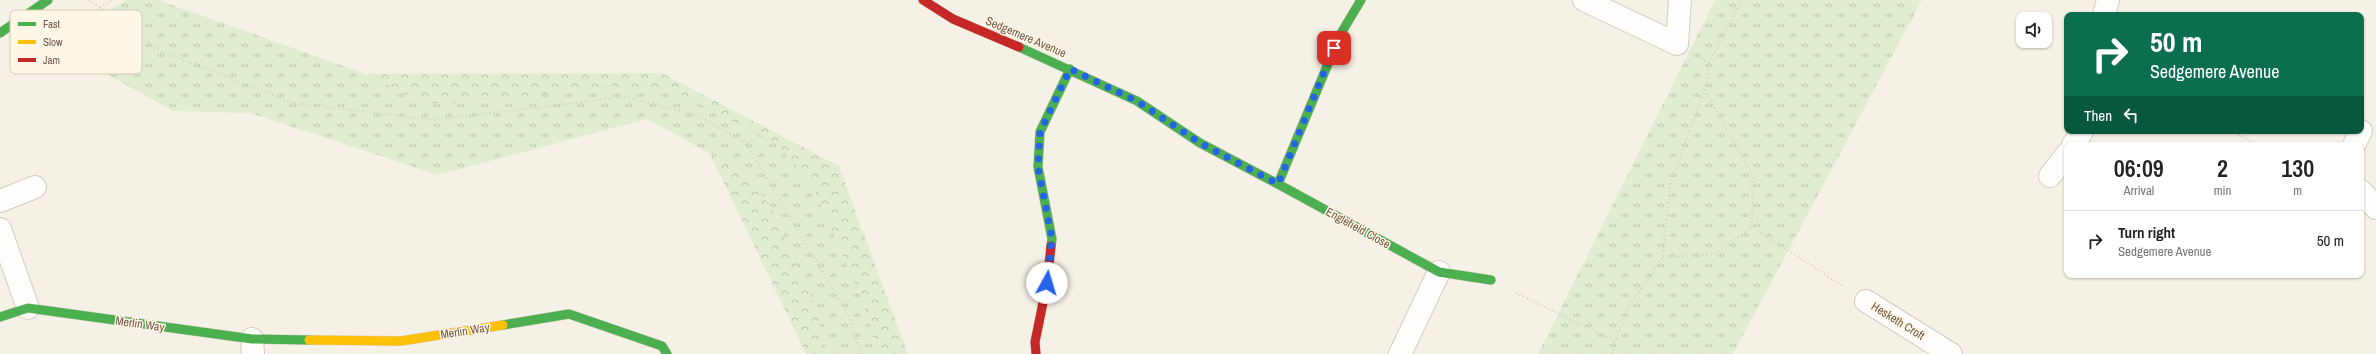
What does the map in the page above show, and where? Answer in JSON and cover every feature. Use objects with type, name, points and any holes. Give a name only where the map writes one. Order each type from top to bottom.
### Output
[{"type":"street","points":[[33,10],[48,0]]},
{"type":"street","name":"Sedgemere Avenue","points":[[923,0],[953,19],[1070,69],[1137,101],[1200,143],[1278,184]]},
{"type":"street","points":[[1278,184],[1340,35],[1361,0]]},
{"type":"street","points":[[1584,0],[1677,44],[1680,0]]},
{"type":"street","points":[[2105,12],[2108,0]]},
{"type":"street","points":[[0,33],[10,26]]},
{"type":"street","points":[[1036,354],[1035,342],[1047,283],[1052,239],[1038,167],[1040,132],[1070,69]]},
{"type":"street","points":[[2050,176],[2064,158]]},
{"type":"street","name":"Englefield Close","points":[[1278,184],[1439,272],[1492,280]]},
{"type":"street","points":[[0,201],[35,187]]},
{"type":"street","points":[[2364,194],[2376,208]]},
{"type":"street","points":[[0,229],[28,308]]},
{"type":"street","points":[[1400,354],[1439,272]]},
{"type":"street","name":"Hesketh Croft","points":[[1866,301],[1951,354]]},
{"type":"street","name":"Merlin Way","points":[[0,317],[28,308],[253,347],[401,341],[569,314],[662,346],[667,354]]},
{"type":"path","points":[[89,0],[103,10]]},
{"type":"path","points":[[100,8],[113,0]]},
{"type":"path","points":[[1612,354],[1614,341],[1630,304],[1662,257],[1670,184],[1705,89],[1709,63],[1742,0]]},
{"type":"path","points":[[142,38],[161,51],[293,103],[433,120],[625,97],[697,115],[746,143],[849,316],[861,354]]},
{"type":"path","points":[[1705,89],[1753,177],[1752,226]]},
{"type":"path","points":[[2238,134],[2252,142]]},
{"type":"path","points":[[1662,257],[1714,254],[1752,226]]},
{"type":"path","points":[[1752,226],[1866,301]]},
{"type":"path","points":[[1492,280],[1614,341]]},
{"type":"green space","points":[[127,0],[158,0],[366,74],[425,104],[498,101],[609,86],[678,93],[775,143],[811,182],[863,302],[878,354],[828,354],[816,309],[773,210],[752,182],[710,154],[647,119],[438,175],[250,113],[173,111],[107,74],[142,74],[142,10],[109,10]]},
{"type":"green space","points":[[1715,0],[1922,0],[1733,354],[1538,354]]},
{"type":"green space","points":[[662,73],[839,166],[908,354],[878,354],[863,302],[678,93],[425,104],[366,74]]},
{"type":"green space","points":[[710,154],[752,182],[773,210],[816,309],[828,354],[806,354]]},
{"type":"traffic: fast","points":[[33,10],[48,0]]},
{"type":"traffic: fast","points":[[1019,47],[1137,101],[1200,143],[1278,184],[1340,35],[1361,0]]},
{"type":"traffic: fast","points":[[0,33],[10,26]]},
{"type":"traffic: fast","points":[[1051,246],[1052,239],[1038,167],[1040,132],[1070,69]]},
{"type":"traffic: fast","points":[[1278,184],[1439,272],[1491,280]]},
{"type":"traffic: fast","points":[[0,317],[28,308],[252,339],[309,340]]},
{"type":"traffic: fast","points":[[503,325],[569,314],[662,346],[667,354]]},
{"type":"traffic: slow","points":[[309,340],[401,341],[503,325]]},
{"type":"traffic: jam","points":[[923,0],[953,19],[1019,47]]},
{"type":"traffic: jam","points":[[1036,354],[1035,342],[1047,283],[1051,246]]},
{"type":"route","points":[[1047,283],[1052,239],[1038,167],[1040,132],[1070,69],[1137,101],[1200,143],[1278,184],[1334,48]]}]
